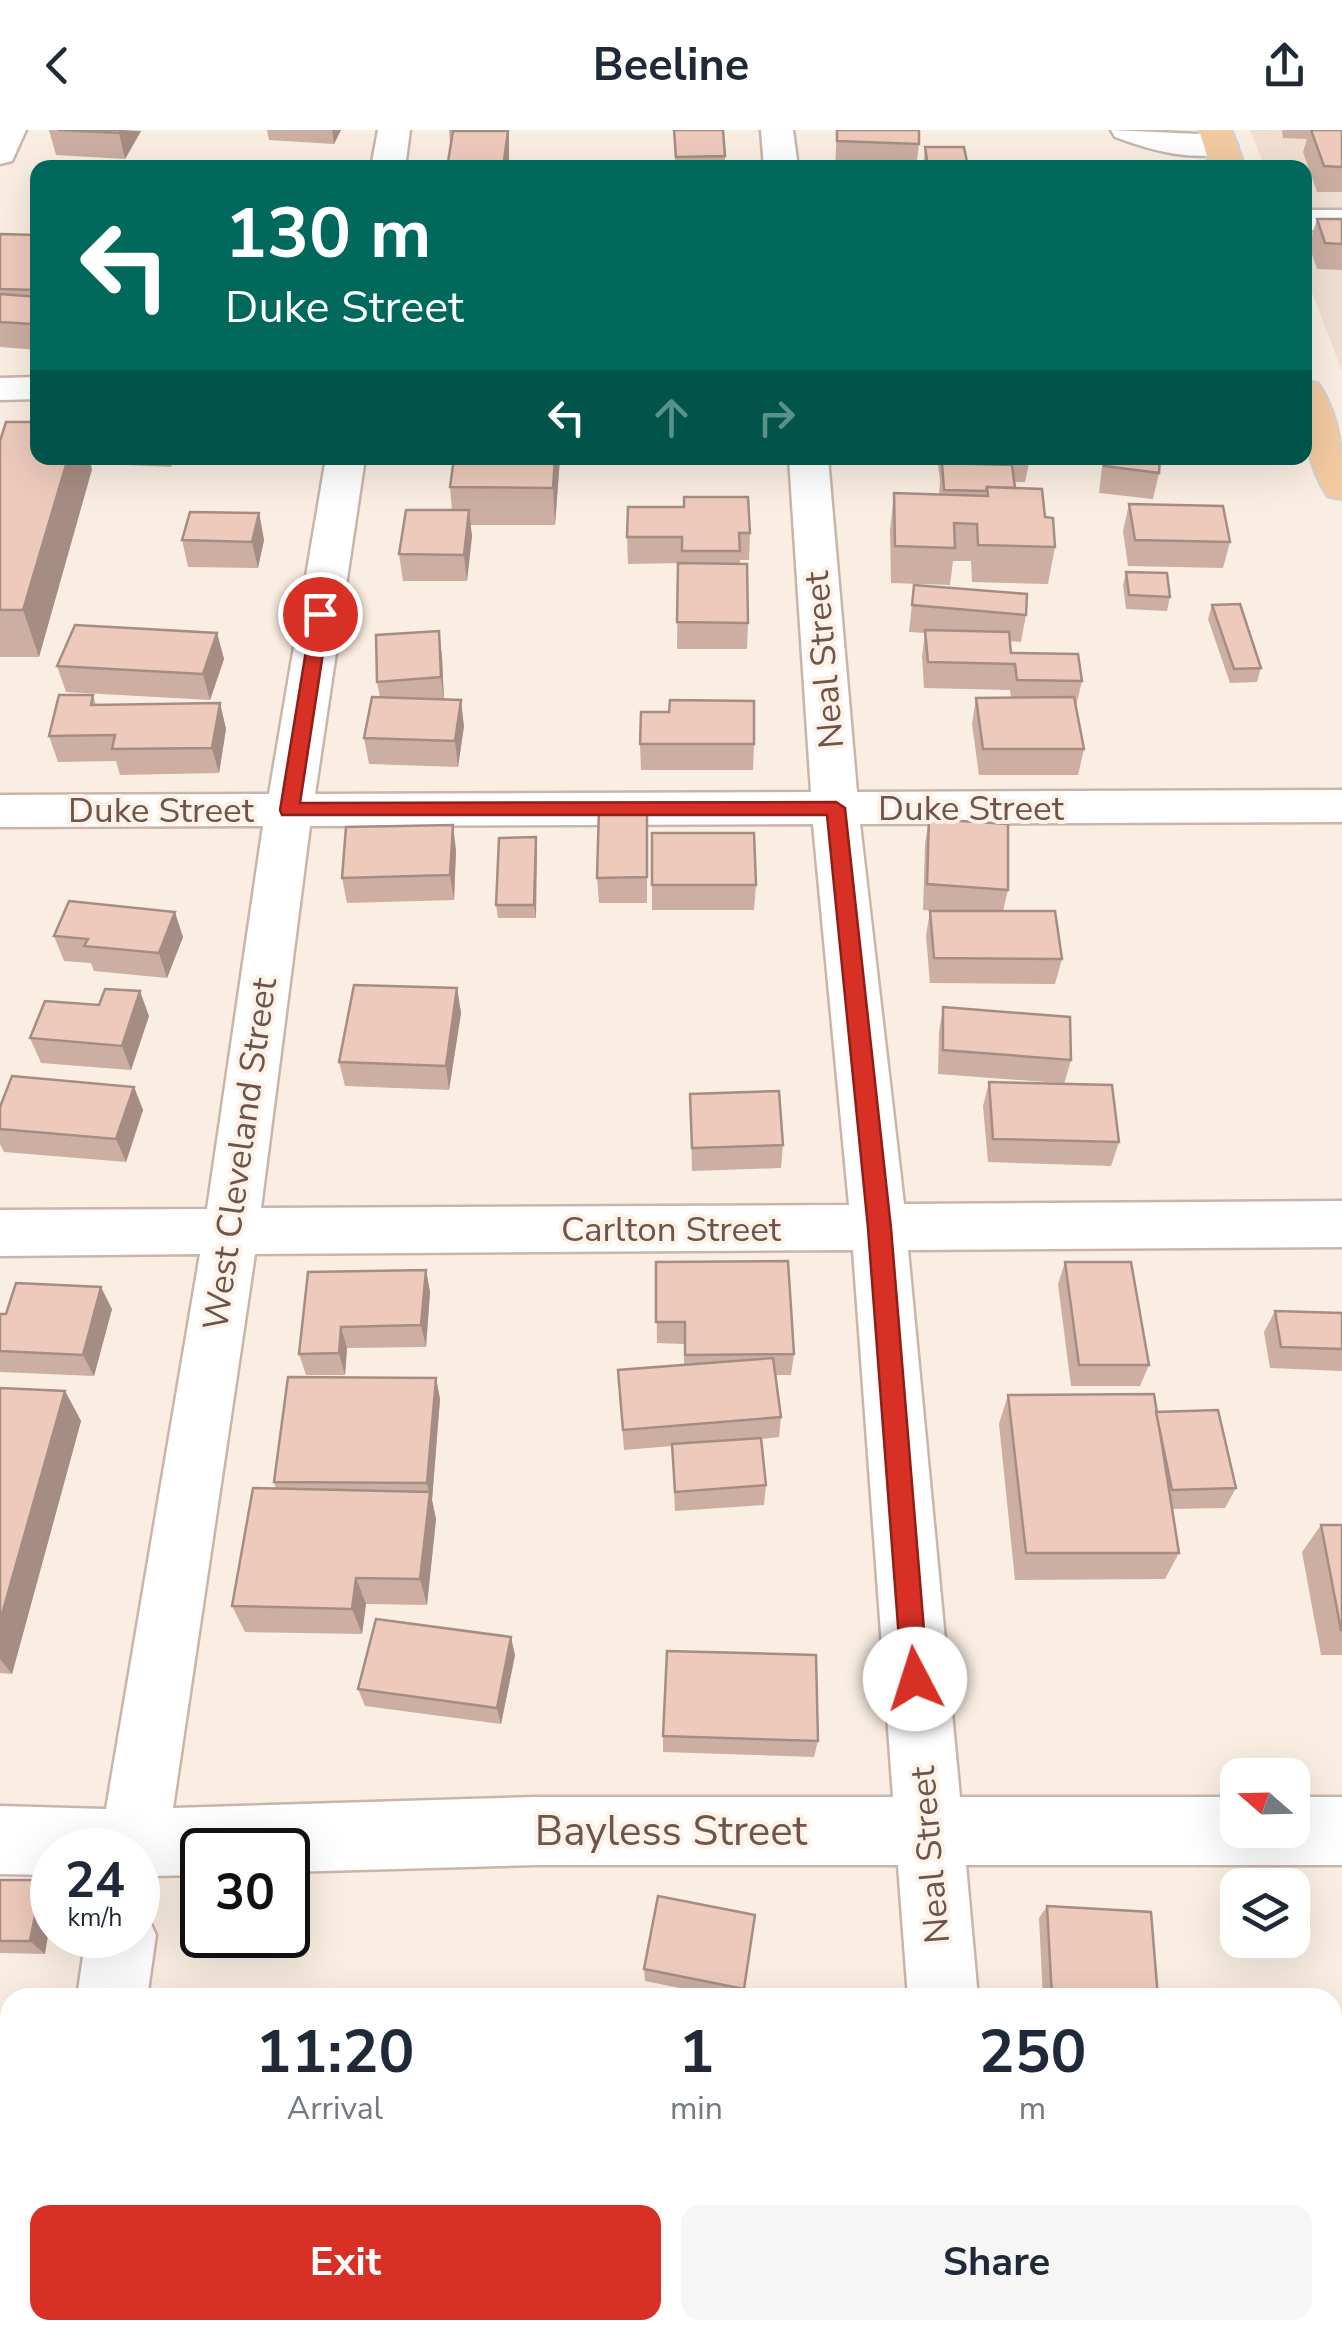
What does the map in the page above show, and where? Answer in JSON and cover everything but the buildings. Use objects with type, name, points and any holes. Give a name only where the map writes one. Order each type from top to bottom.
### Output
[{"type":"main road","points":[[1312,410],[1342,486]]},
{"type":"street","points":[[0,154],[10,130]]},
{"type":"street","points":[[389,160],[394,130]]},
{"type":"street","points":[[777,130],[780,160]]},
{"type":"street","points":[[1128,130],[1165,144],[1221,148]]},
{"type":"street","points":[[1312,220],[1342,220]]},
{"type":"street","points":[[0,388],[30,388]]},
{"type":"street","name":"West Cleveland Street","points":[[137,1828],[231,1232],[289,810],[344,465]]},
{"type":"street","name":"Neal Street","points":[[809,465],[836,808],[879,1228],[942,1988]]},
{"type":"street","name":"Duke Street","points":[[0,811],[1342,806]]},
{"type":"street","name":"Carlton Street","points":[[0,1233],[1342,1224]]},
{"type":"street","name":"Bayless Street","points":[[160,1845],[536,1832],[1342,1831]]},
{"type":"street","name":"Bayless Street","points":[[0,1840],[30,1841]]},
{"type":"street","points":[[113,1988],[117,1958]]},
{"type":"shaded area","points":[[1250,130],[1342,130],[1342,371],[1312,292],[1312,160],[1262,160]]},
{"type":"route","points":[[320,614],[289,810],[836,808],[879,1228],[915,1679]]}]
